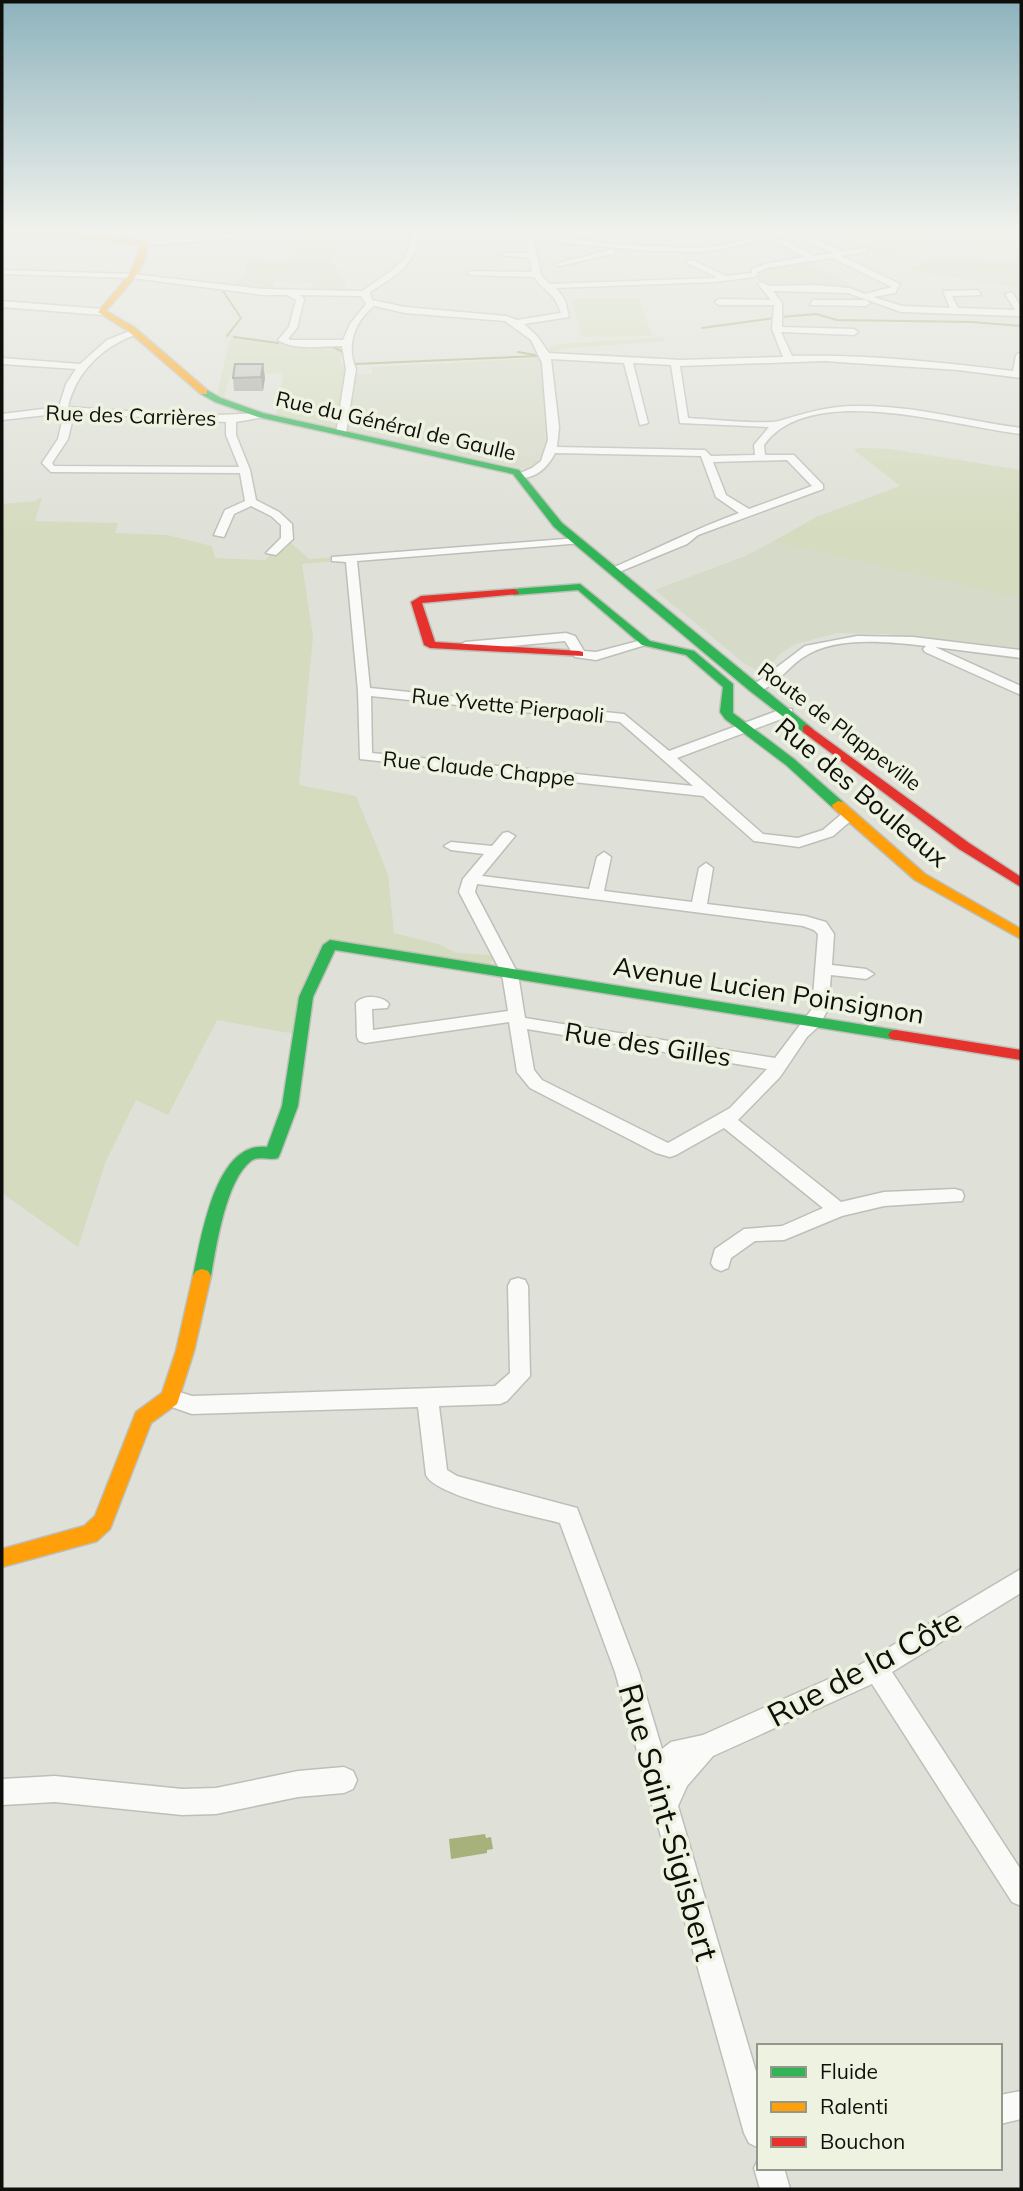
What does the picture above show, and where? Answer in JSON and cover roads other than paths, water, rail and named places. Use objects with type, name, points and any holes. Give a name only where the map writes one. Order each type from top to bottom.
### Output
[{"type":"street","name":"Rue du Général de Gaulle","points":[[130,330],[202,391],[261,415],[499,466],[522,476],[550,517],[640,593]]},
{"type":"street","points":[[291,330],[282,340],[290,343],[348,343]]},
{"type":"street","points":[[341,433],[351,369],[346,360],[352,330]]},
{"type":"street","points":[[522,476],[537,471],[552,450],[555,428],[545,356],[525,330]]},
{"type":"street","points":[[776,330],[779,343],[789,359]]},
{"type":"street","points":[[808,330],[854,332]]},
{"type":"street","points":[[141,337],[111,341],[84,367],[65,396],[67,433],[62,447],[47,463],[51,469],[245,470]]},
{"type":"street","points":[[545,356],[674,363],[824,358],[1019,374],[1021,355]]},
{"type":"street","points":[[628,360],[643,423]]},
{"type":"street","points":[[2,361],[84,367]]},
{"type":"street","points":[[674,363],[683,421],[777,424],[803,415],[831,411],[915,412],[948,421],[1021,431]]},
{"type":"street","name":"Rue des Carrières","points":[[2,417],[66,410],[231,419],[261,415]]},
{"type":"street","points":[[911,426],[915,412]]},
{"type":"street","points":[[231,419],[231,435],[245,470],[251,502]]},
{"type":"street","points":[[760,457],[757,450],[761,438],[777,424]]},
{"type":"street","points":[[993,440],[1001,428]]},
{"type":"street","points":[[552,450],[705,453],[721,498],[748,513]]},
{"type":"street","points":[[614,571],[682,542],[694,533],[819,487],[790,457],[708,459]]},
{"type":"street","points":[[220,535],[229,512],[237,506],[251,502],[282,519],[288,529],[287,539],[272,553]]},
{"type":"street","name":"Rue Claude Chappe","points":[[578,541],[343,559],[356,589],[364,691],[365,755],[706,792]]},
{"type":"street","points":[[646,643],[596,656],[430,645],[417,600],[580,587],[646,643],[693,655],[729,686],[726,712],[744,727]]},
{"type":"street","name":"Route de Plappeville","points":[[640,593],[754,689],[964,846],[1021,883]]},
{"type":"street","points":[[754,689],[768,684],[794,657],[829,642],[862,638],[1021,654]]},
{"type":"street","points":[[924,644],[932,651],[1021,691]]},
{"type":"street","points":[[958,663],[957,652],[960,648]]},
{"type":"street","points":[[770,700],[779,694],[779,674]]},
{"type":"street","name":"Rue Yvette Pierpaoli","points":[[364,691],[624,718],[759,838],[799,843],[828,833],[849,815]]},
{"type":"street","points":[[668,756],[787,712]]},
{"type":"street","name":"Rue des Bouleaux","points":[[744,727],[790,762],[920,877],[1021,934]]},
{"type":"street","points":[[471,879],[805,921],[820,926],[826,934],[820,1009],[813,1022],[736,1113],[670,1150],[662,1149],[536,1084],[526,1072],[510,974],[467,892],[471,879],[508,836]]},
{"type":"street","points":[[451,846],[496,851]]},
{"type":"street","points":[[595,895],[604,857]]},
{"type":"street","points":[[699,908],[706,868]]},
{"type":"street","name":"Avenue Lucien Poinsignon","points":[[170,1398],[185,1351],[216,1210],[242,1159],[254,1152],[272,1154],[290,1106],[295,1084],[306,998],[330,945],[1021,1055]]},
{"type":"street","points":[[823,969],[866,974]]},
{"type":"street","name":"Rue des Gilles","points":[[381,1004],[364,1003],[365,1037],[517,1018],[779,1065]]},
{"type":"street","points":[[725,1119],[838,1210]]},
{"type":"street","points":[[721,1263],[722,1254],[751,1234],[784,1233],[838,1210],[884,1199],[955,1196]]},
{"type":"street","points":[[2,1558],[79,1538],[90,1534],[103,1522],[143,1418],[170,1398],[192,1405],[500,1395],[520,1376],[518,1286]]},
{"type":"street","name":"Rue Saint-Sigisbert","points":[[428,1398],[437,1475],[452,1484],[569,1515],[577,1543],[627,1672],[757,2126]]},
{"type":"street","name":"Rue de la Côte","points":[[655,1770],[680,1751],[704,1747],[824,1695],[876,1668],[1021,1580]]},
{"type":"street","points":[[876,1668],[1021,1893]]},
{"type":"street","name":"Rue de la Côte","points":[[665,1807],[678,1777],[704,1747]]},
{"type":"street","points":[[2,1793],[55,1789],[182,1802],[216,1801],[298,1784],[344,1780]]},
{"type":"street","points":[[1002,2110],[1021,2105]]},
{"type":"waterway","points":[[227,336],[231,330]]},
{"type":"waterway","points":[[234,337],[278,343]]},
{"type":"waterway","points":[[329,345],[343,352]]},
{"type":"waterway","points":[[518,352],[535,355]]},
{"type":"waterway","points":[[352,359],[355,364],[539,356]]}]
